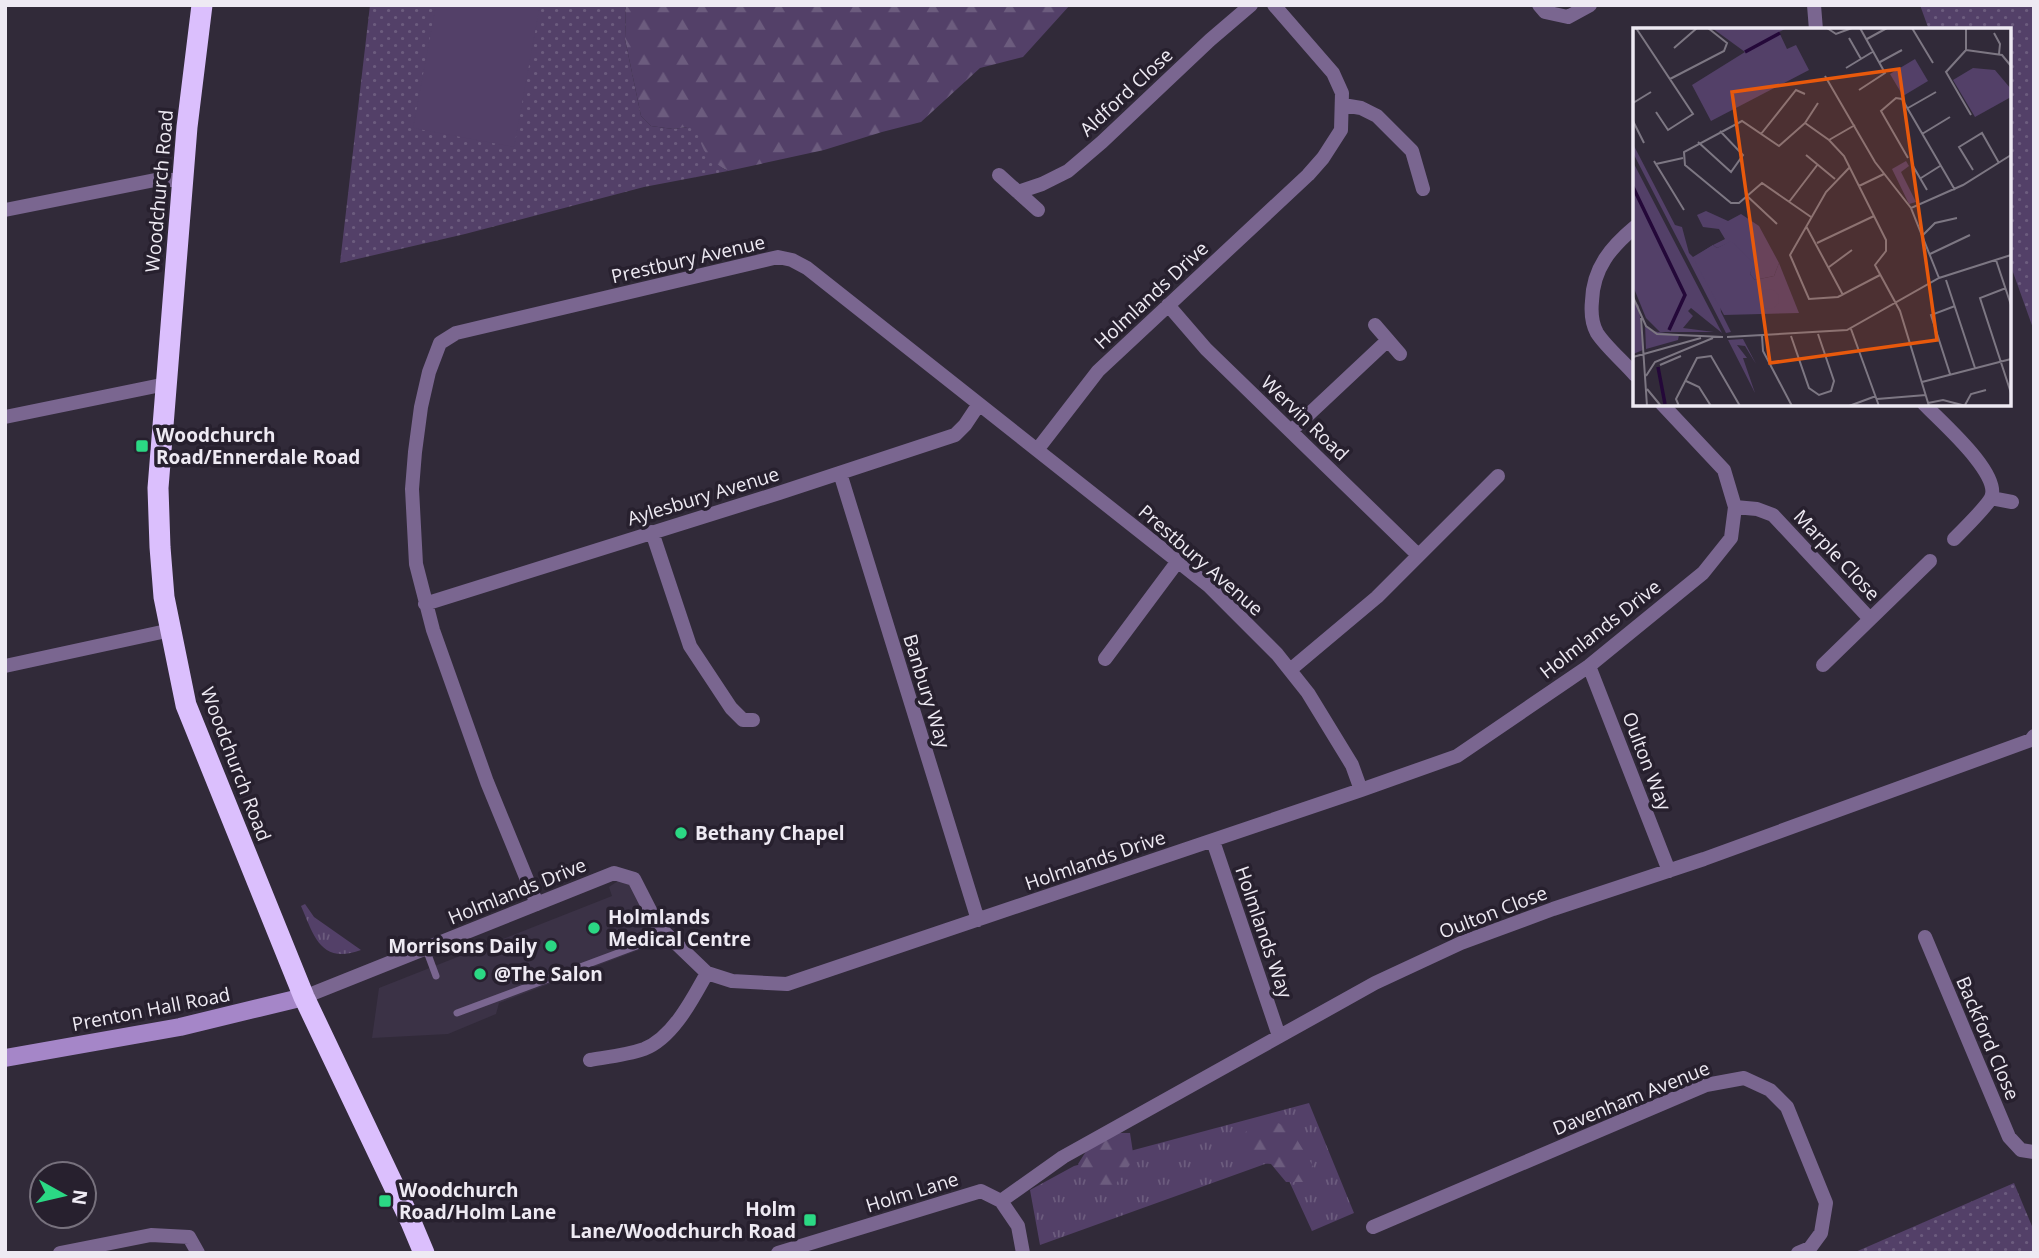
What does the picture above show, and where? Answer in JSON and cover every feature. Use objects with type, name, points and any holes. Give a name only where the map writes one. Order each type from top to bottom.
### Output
[{"type":"highway","name":"Woodchurch Road","points":[[202,5],[183,180],[158,488],[164,597],[186,705],[304,997],[424,1253]]},
{"type":"street","name":"Aldford Close","points":[[1017,192],[1042,184],[1068,171],[1251,5]]},
{"type":"street","name":"Holmlands Drive","points":[[1037,450],[1098,371],[1316,167],[1341,130],[1342,93],[1334,73],[1275,5]]},
{"type":"street","points":[[1539,5],[1545,12],[1568,17],[1590,5]]},
{"type":"street","points":[[1814,5],[1816,28]]},
{"type":"street","points":[[1343,105],[1361,108],[1377,116],[1412,151],[1423,189]]},
{"type":"street","points":[[999,175],[1038,210]]},
{"type":"street","points":[[5,210],[155,180],[183,180]]},
{"type":"street","points":[[1633,229],[1616,243],[1601,264],[1592,287],[1591,311],[1597,332],[1633,372]]},
{"type":"street","name":"Prestbury Avenue","points":[[537,904],[487,782],[425,604],[416,565],[412,489],[421,407],[429,372],[440,343],[456,333],[778,257],[792,260],[807,268],[1209,586],[1247,622],[1308,693],[1353,765],[1361,790]]},
{"type":"street","name":"Wervin Road","points":[[1168,305],[1206,349],[1418,555]]},
{"type":"street","points":[[1375,325],[1400,354]]},
{"type":"street","points":[[1291,431],[1388,340]]},
{"type":"street","points":[[5,417],[166,384]]},
{"type":"street","name":"Aylesbury Avenue","points":[[425,604],[955,435],[979,404]]},
{"type":"street","name":"Holmlands Drive","points":[[304,997],[614,873],[634,879],[658,926],[707,973],[733,981],[787,984],[1457,756],[1589,666],[1703,573],[1731,538],[1735,507],[1724,470],[1664,406]]},
{"type":"street","points":[[1926,406],[1976,459],[1988,474],[1993,487],[1991,499],[1954,539]]},
{"type":"street","name":"Banbury Way","points":[[840,472],[978,920]]},
{"type":"street","points":[[1290,670],[1377,597],[1498,476]]},
{"type":"street","points":[[1991,499],[2012,502]]},
{"type":"street","name":"Marple Close","points":[[1735,507],[1757,509],[1773,515],[1870,619]]},
{"type":"street","points":[[652,532],[690,646],[731,708],[747,723]]},
{"type":"street","points":[[1105,659],[1178,561]]},
{"type":"street","name":"Marple Close","points":[[1823,665],[1930,561]]},
{"type":"street","points":[[5,666],[171,630]]},
{"type":"street","name":"Oulton Way","points":[[1589,666],[1669,871]]},
{"type":"street","name":"Oulton Close","points":[[1001,1201],[1063,1157],[1375,983],[1461,943],[1669,871],[2031,740],[2034,736]]},
{"type":"street","name":"Holmlands Way","points":[[1213,841],[1279,1037]]},
{"type":"street","name":"Backford Close","points":[[1924,937],[2009,1137],[2027,1151]]},
{"type":"street","points":[[586,1063],[647,1048],[673,1027],[707,973]]},
{"type":"street","name":"Prenton Hall Road","points":[[5,1058],[180,1027],[304,997]]},
{"type":"street","name":"Davenham Avenue","points":[[1373,1227],[1706,1084],[1744,1079],[1770,1090],[1787,1107],[1826,1203],[1821,1233],[1810,1248],[1798,1253]]},
{"type":"street","name":"Holm Lane","points":[[780,1253],[981,1191],[1001,1201]]},
{"type":"street","points":[[1001,1201],[1018,1226],[1023,1253]]},
{"type":"street","points":[[60,1253],[150,1235],[189,1237],[198,1253]]},
{"type":"lane","points":[[457,1013],[667,934]]},
{"type":"lane","points":[[425,948],[436,975]]},
{"type":"shaded area","points":[[618,881],[631,883],[660,942],[499,1003],[496,1014],[448,1034],[372,1038],[379,988],[612,896],[609,887]]},
{"type":"green space","points":[[370,5],[626,5],[625,39],[641,116],[651,126],[673,129],[688,127],[698,131],[707,155],[728,171],[644,187],[465,234],[340,263]]},
{"type":"green space","points":[[436,5],[540,5],[514,147],[413,128]]},
{"type":"green space","points":[[626,5],[1070,5],[1023,57],[980,68],[921,122],[824,150],[728,171],[711,162],[688,127],[673,129],[651,126],[641,116],[625,39]]},
{"type":"green space","points":[[1920,5],[2034,5],[2034,331],[2011,267],[2011,28],[1928,28]]},
{"type":"green space","points":[[305,904],[314,917],[361,950],[347,954],[328,951],[310,928],[301,906]]},
{"type":"green space","points":[[1309,1103],[1354,1213],[1312,1231],[1279,1159],[1040,1245],[1030,1190],[1074,1166]]},
{"type":"green space","points":[[1271,1119],[1291,1130],[1313,1166],[1309,1182],[1286,1182],[1271,1164],[1251,1162],[1240,1152],[1239,1139],[1256,1121]]},
{"type":"green space","points":[[1114,1133],[1130,1133],[1134,1159],[1112,1189],[1089,1182],[1078,1164],[1090,1145]]},
{"type":"green space","points":[[2014,1183],[2034,1231],[2034,1253],[1853,1253]]},
{"type":"place","name":"Woodchurch Road/Ennerdale Road","points":[[142,446]]},
{"type":"place","name":"Bethany Chapel","points":[[681,833]]},
{"type":"place","name":"Holmlands Medical Centre","points":[[594,928]]},
{"type":"place","name":"Morrisons Daily","points":[[551,946]]},
{"type":"place","name":"@The Salon","points":[[480,974]]},
{"type":"place","name":"Woodchurch Road/Holm Lane","points":[[385,1201]]},
{"type":"place","name":"Holm Lane/Woodchurch Road","points":[[810,1220]]}]
